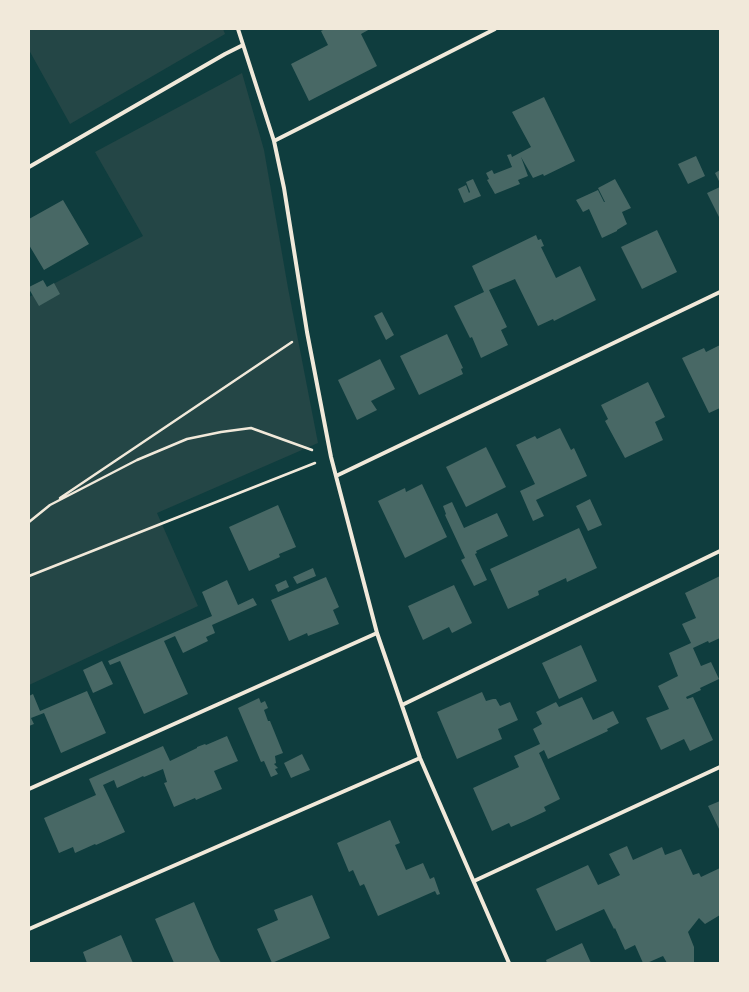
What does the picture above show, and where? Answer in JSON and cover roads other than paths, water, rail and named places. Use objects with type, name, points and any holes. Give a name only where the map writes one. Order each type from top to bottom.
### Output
[{"type":"street","points":[[238,29],[274,141],[284,188],[307,332],[331,457],[377,633],[420,758],[509,963]]},
{"type":"street","points":[[274,141],[495,29]]},
{"type":"street","points":[[29,167],[243,45]]},
{"type":"street","points":[[336,476],[720,292]]},
{"type":"street","points":[[402,705],[720,551]]},
{"type":"street","points":[[29,790],[377,633]]},
{"type":"street","points":[[29,929],[420,758]]},
{"type":"street","points":[[474,881],[720,767]]}]
